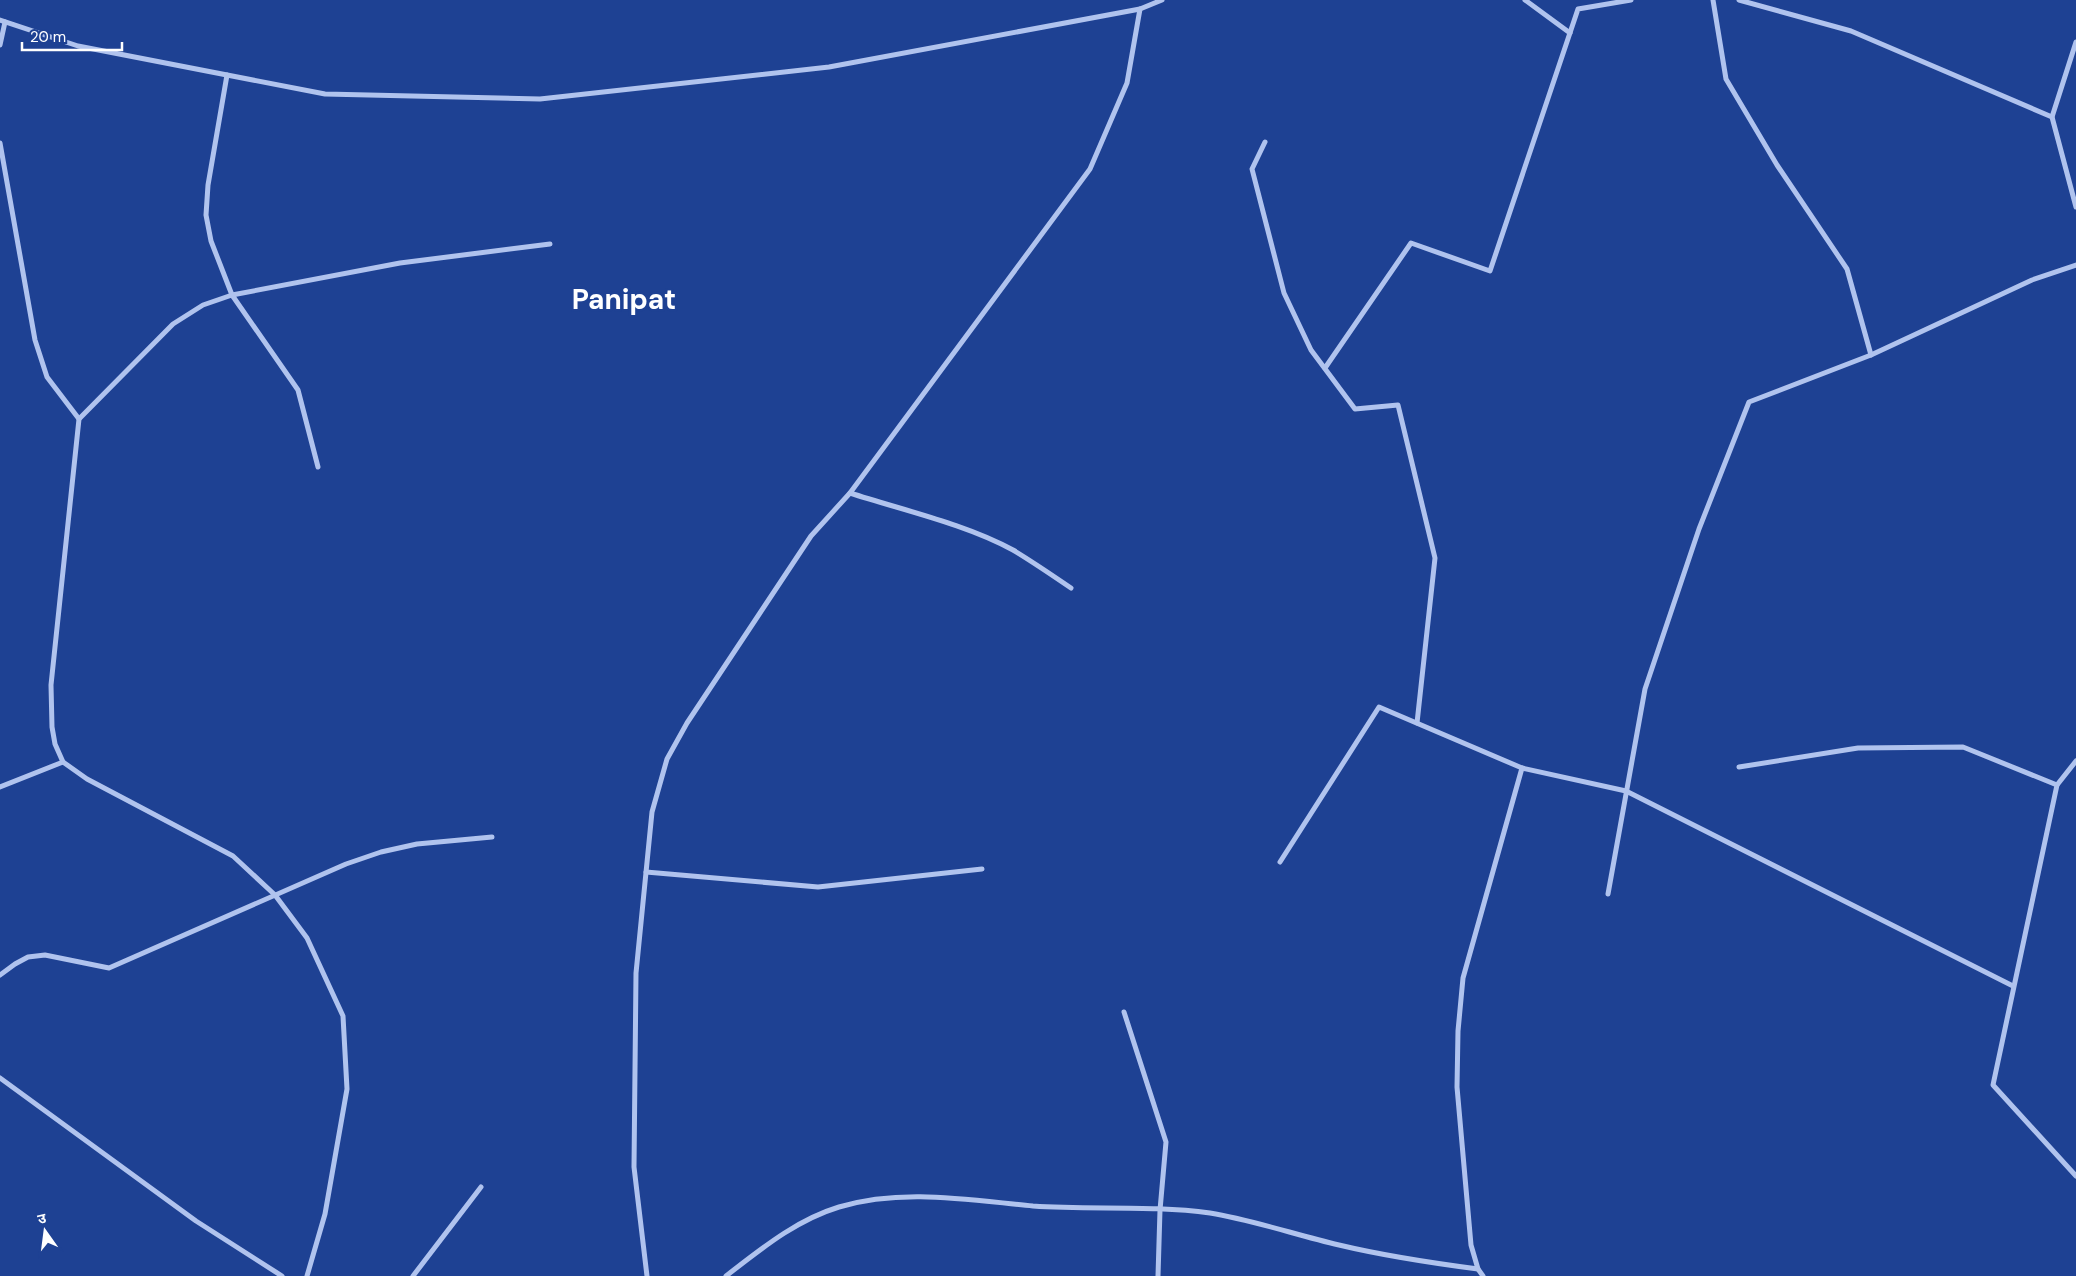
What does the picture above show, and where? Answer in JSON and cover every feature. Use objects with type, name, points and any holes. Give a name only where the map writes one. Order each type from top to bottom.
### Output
[{"type":"street","points":[[0,45],[2,21],[78,46],[325,94],[540,99],[829,67],[1140,9],[1162,0]]},
{"type":"street","points":[[1525,0],[1570,33]]},
{"type":"street","points":[[1325,368],[1411,243],[1490,271],[1578,9],[1631,0]]},
{"type":"street","points":[[1713,0],[1726,79],[1777,165],[1847,269],[1871,355]]},
{"type":"street","points":[[1739,0],[1851,31],[2052,118]]},
{"type":"street","points":[[647,1276],[634,1168],[636,973],[652,812],[667,759],[687,723],[811,536],[850,493],[1090,169],[1127,83],[1140,9]]},
{"type":"street","points":[[2076,42],[2052,118],[2076,207]]},
{"type":"street","points":[[227,75],[208,185],[206,215],[211,242],[232,295],[298,390],[318,468]]},
{"type":"street","points":[[1265,142],[1252,169],[1284,293],[1311,350],[1355,410],[1398,405],[1435,558],[1417,724]]},
{"type":"street","points":[[0,143],[35,340],[47,376],[79,419]]},
{"type":"street","points":[[307,1276],[325,1214],[347,1089],[343,1016],[307,938],[275,895],[232,856],[88,780],[63,762],[55,744],[51,685],[79,419],[172,324],[203,305],[232,295],[400,263],[550,244]]},
{"type":"street","points":[[1608,894],[1645,689],[1699,529],[1748,402],[1871,355],[2032,280],[2076,264]]},
{"type":"street","points":[[850,493],[946,523],[990,540],[1012,550],[1071,588]]},
{"type":"street","points":[[1280,862],[1379,707],[1522,768],[1626,791],[2013,986]]},
{"type":"street","points":[[1739,767],[1858,748],[1963,747],[2057,786]]},
{"type":"street","points":[[2076,761],[2057,786],[1992,1085],[2076,1176]]},
{"type":"street","points":[[0,787],[63,762]]},
{"type":"street","points":[[1483,1276],[1478,1269],[1471,1245],[1457,1087],[1458,1032],[1463,978],[1522,768]]},
{"type":"street","points":[[0,976],[15,964],[28,957],[45,955],[109,968],[346,864],[381,852],[416,844],[492,837]]},
{"type":"street","points":[[646,872],[818,887],[982,870]]},
{"type":"street","points":[[1124,1012],[1166,1142],[1160,1210],[1158,1276]]},
{"type":"street","points":[[0,1078],[196,1221],[282,1276]]},
{"type":"street","points":[[413,1276],[481,1188]]},
{"type":"street","points":[[726,1276],[774,1239],[808,1219],[838,1207],[879,1197],[925,1196],[1069,1208],[1209,1213],[1340,1246],[1425,1262],[1478,1269]]},
{"type":"district","name":"Panipat","points":[[624,299]]}]
